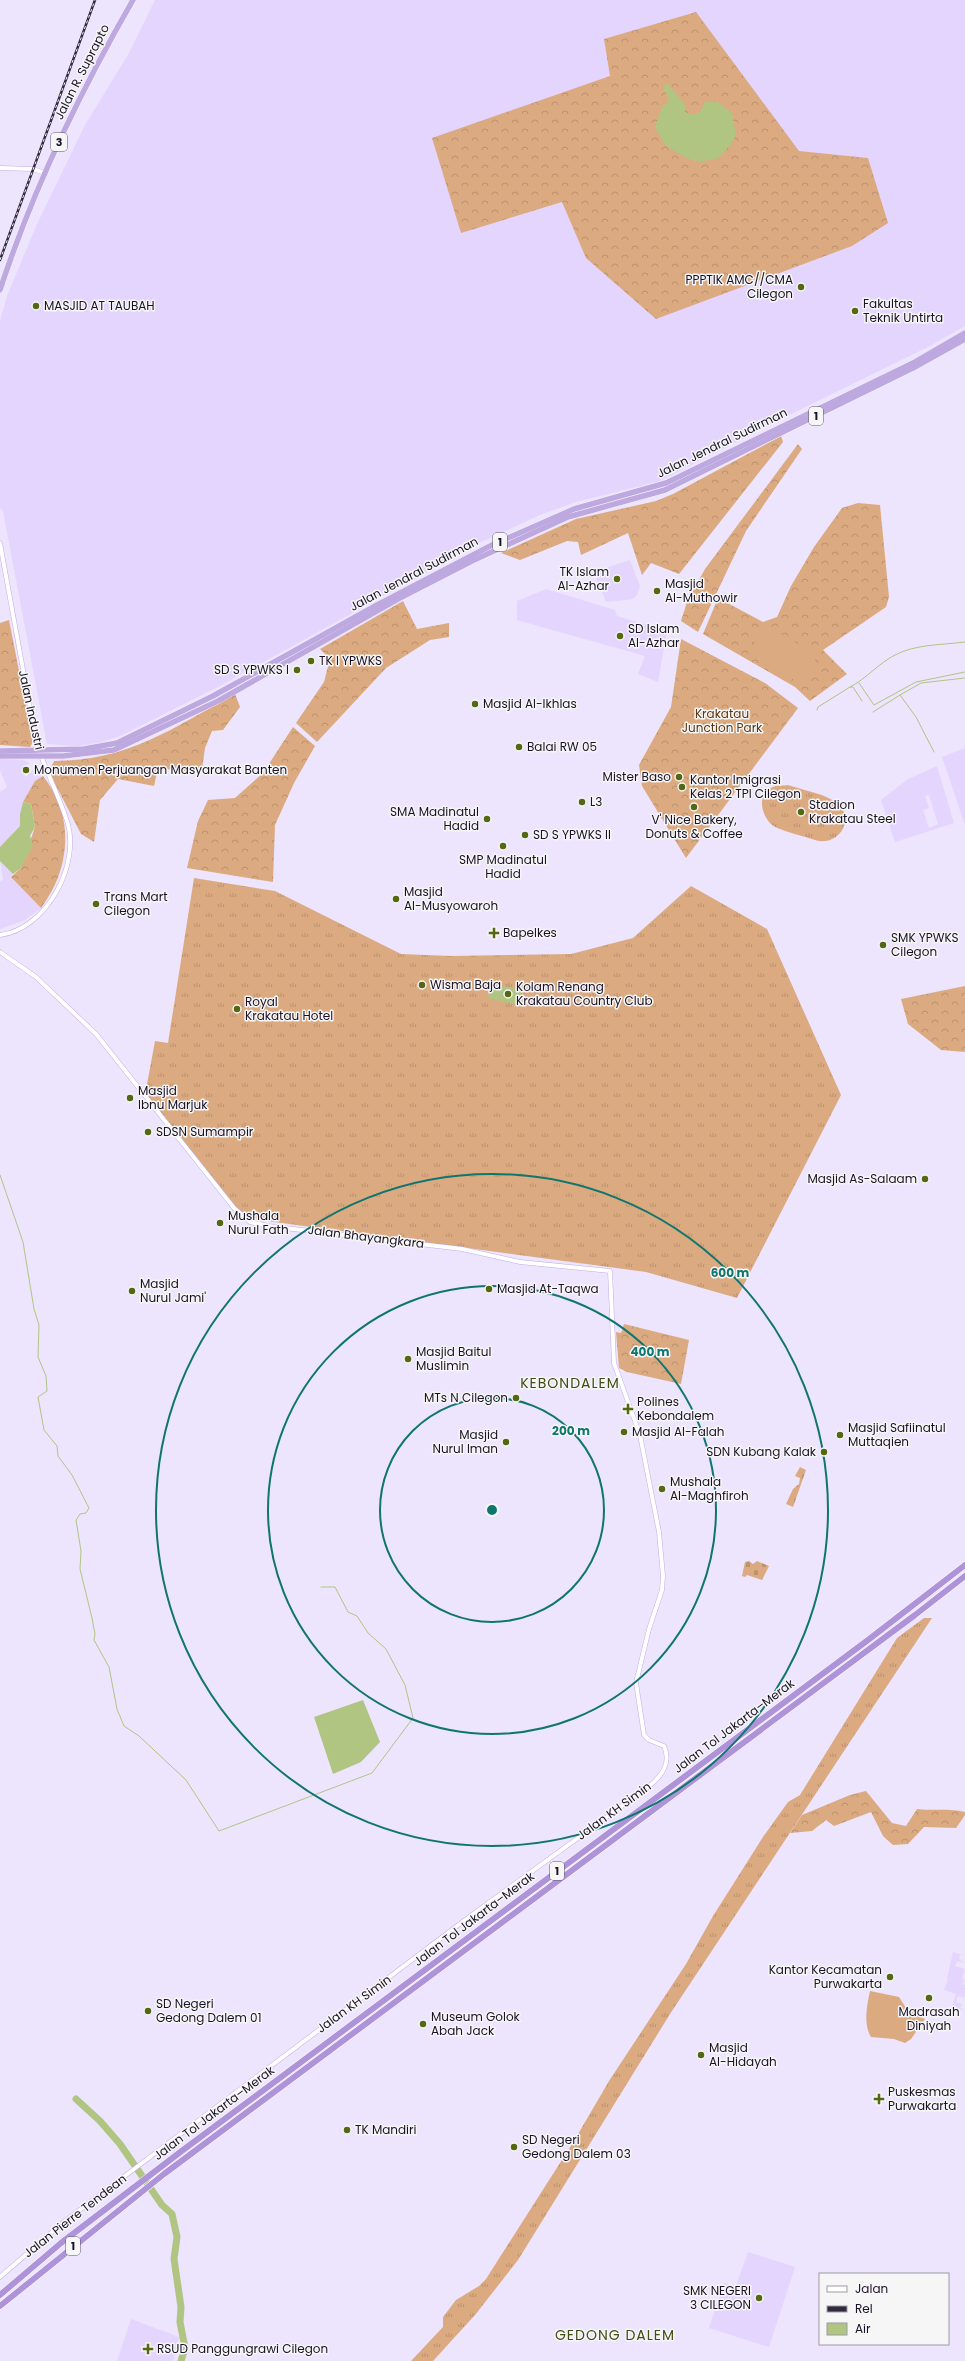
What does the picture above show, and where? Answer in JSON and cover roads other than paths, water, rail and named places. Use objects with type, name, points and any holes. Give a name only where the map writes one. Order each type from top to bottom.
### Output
[{"type":"highway","name":"Jalan R. Suprapto","points":[[0,290],[14,246],[45,173],[100,57],[133,0]]},
{"type":"highway","name":"Jalan Jendral Sudirman","points":[[0,750],[91,749],[116,743],[213,696],[378,604],[492,545],[574,508],[666,483],[915,362],[965,333]]},
{"type":"highway","name":"Jalan Jendral Sudirman","points":[[0,756],[40,757],[88,754],[114,750],[218,700],[398,599],[538,530],[579,513],[665,490],[913,368],[965,339]]},
{"type":"highway","name":"Jalan Tol Jakarta–Merak","points":[[0,2295],[61,2243],[145,2178],[855,1650],[965,1565]]},
{"type":"highway","name":"Jalan Tol Jakarta–Merak","points":[[0,2306],[146,2188],[896,1630],[965,1576]]},
{"type":"street","points":[[0,168],[33,169],[45,173]]},
{"type":"street","name":"Jalan Industri","points":[[0,543],[38,750],[67,821],[71,848],[64,872],[44,911],[20,929],[0,935]]},
{"type":"street","name":"Jalan Bhayangkara","points":[[0,952],[36,977],[96,1034],[237,1212],[250,1222],[268,1226],[462,1249],[520,1262],[610,1271]]},
{"type":"street","name":"Jalan KH Simin","points":[[143,2163],[465,1920],[648,1787],[666,1767],[666,1752],[664,1746],[646,1739],[635,1688],[649,1629],[662,1590],[661,1551],[640,1435],[614,1363],[610,1271]]},
{"type":"street","name":"Jalan Pierre Tendean","points":[[0,2277],[65,2221],[143,2163]]},
{"type":"water","points":[[668,84],[685,105],[685,112],[693,115],[700,112],[705,102],[718,102],[732,113],[736,135],[731,144],[719,158],[700,162],[686,158],[665,145],[655,127],[662,107],[669,101],[663,86]]},
{"type":"water","points":[[23,802],[31,804],[35,827],[30,836],[33,845],[21,868],[13,874],[0,861],[0,847],[20,826],[20,814]]},
{"type":"water","points":[[492,984],[522,990],[518,1005],[488,998]]},
{"type":"water","points":[[363,1700],[380,1742],[361,1762],[333,1774],[314,1717]]},
{"type":"waterway","points":[[850,687],[862,680],[889,658],[903,651],[920,647],[965,642]]},
{"type":"waterway","points":[[859,683],[874,705],[916,682],[965,672]]},
{"type":"waterway","points":[[900,695],[921,683],[965,678]]},
{"type":"waterway","points":[[817,710],[818,707],[850,687],[853,687],[862,701]]},
{"type":"waterway","points":[[873,712],[900,695],[916,717],[934,752]]},
{"type":"waterway","points":[[0,1175],[23,1242],[34,1309],[39,1325],[38,1357],[46,1376],[47,1391],[38,1397],[44,1430],[57,1446],[58,1456],[72,1475],[89,1508],[86,1513],[80,1514],[76,1520],[81,1551],[80,1569],[92,1618],[95,1634],[94,1640],[109,1667],[117,1709],[124,1726],[139,1736],[186,1780],[219,1831],[372,1773],[413,1718],[405,1685],[386,1649],[368,1633],[357,1616],[348,1612],[335,1587],[321,1587]]},
{"type":"waterway","points":[[76,2099],[100,2121],[120,2144],[162,2205],[172,2214],[177,2237],[174,2259],[181,2307],[180,2322],[185,2348],[181,2361]]},
{"type":"railway","points":[[0,260],[95,0]]},
{"type":"place","name":"PPPTIK AMC//CMA Cilegon","points":[[801,287]]},
{"type":"place","name":"MASJID AT TAUBAH","points":[[36,306]]},
{"type":"place","name":"Fakultas Teknik Untirta","points":[[855,311]]},
{"type":"place","name":"TK Islam Al-Azhar","points":[[617,579]]},
{"type":"place","name":"Masjid Al-Muthowir","points":[[657,591]]},
{"type":"place","name":"SD Islam Al-Azhar","points":[[620,636]]},
{"type":"place","name":"TK I YPWKS","points":[[311,661]]},
{"type":"place","name":"SD S YPWKS I","points":[[297,670]]},
{"type":"place","name":"Masjid Al-Ikhlas","points":[[475,704]]},
{"type":"place","name":"Balai RW 05","points":[[519,747]]},
{"type":"place","name":"Monumen Perjuangan Masyarakat Banten","points":[[26,770]]},
{"type":"place","name":"Mister Baso","points":[[679,777]]},
{"type":"place","name":"Kantor Imigrasi Kelas 2 TPI Cilegon","points":[[682,787]]},
{"type":"place","name":"L3","points":[[582,802]]},
{"type":"place","name":"V' Nice Bakery, Donuts & Coffee","points":[[694,807]]},
{"type":"place","name":"Stadion Krakatau Steel","points":[[801,812]]},
{"type":"place","name":"SMA Madinatul Hadid","points":[[487,819]]},
{"type":"place","name":"SD S YPWKS II","points":[[525,835]]},
{"type":"place","name":"SMP Madinatul Hadid","points":[[503,846]]},
{"type":"place","name":"Masjid Al-Musyowaroh","points":[[396,899]]},
{"type":"place","name":"Trans Mart Cilegon","points":[[96,904]]},
{"type":"place","name":"Bapelkes","points":[[494,933]]},
{"type":"place","name":"SMK YPWKS Cilegon","points":[[883,945]]},
{"type":"place","name":"Wisma Baja","points":[[422,985]]},
{"type":"place","name":"Kolam Renang Krakatau Country Club","points":[[508,994]]},
{"type":"place","name":"Royal Krakatau Hotel","points":[[237,1009]]},
{"type":"place","name":"Masjid Ibnu Marjuk","points":[[130,1098]]},
{"type":"place","name":"SDSN Sumampir","points":[[148,1132]]},
{"type":"place","name":"Masjid As-Salaam","points":[[925,1179]]},
{"type":"place","name":"Mushala Nurul Fath","points":[[220,1223]]},
{"type":"place","name":"Masjid At-Taqwa","points":[[489,1289]]},
{"type":"place","name":"Masjid Nurul Jami'","points":[[132,1291]]},
{"type":"place","name":"Masjid Baitul Muslimin","points":[[408,1359]]},
{"type":"place","name":"MTs N Cilegon","points":[[516,1398]]},
{"type":"place","name":"Polines Kebondalem","points":[[628,1409]]},
{"type":"place","name":"Masjid Al-Falah","points":[[624,1432]]},
{"type":"place","name":"Masjid Safiinatul Muttaqien","points":[[840,1435]]},
{"type":"place","name":"Masjid Nurul Iman","points":[[506,1442]]},
{"type":"place","name":"SDN Kubang Kalak","points":[[824,1452]]},
{"type":"place","name":"Mushala Al-Maghfiroh","points":[[662,1489]]},
{"type":"place","name":"Kantor Kecamatan Purwakarta","points":[[890,1977]]},
{"type":"place","name":"Madrasah Diniyah","points":[[929,1998]]},
{"type":"place","name":"SD Negeri Gedong Dalem 01","points":[[148,2011]]},
{"type":"place","name":"Museum Golok Abah Jack","points":[[423,2024]]},
{"type":"place","name":"Masjid Al-Hidayah","points":[[701,2055]]},
{"type":"place","name":"Puskesmas Purwakarta","points":[[879,2099]]},
{"type":"place","name":"TK Mandiri","points":[[347,2130]]},
{"type":"place","name":"SD Negeri Gedong Dalem 03","points":[[514,2147]]},
{"type":"place","name":"SMK NEGERI 3 CILEGON","points":[[759,2298]]},
{"type":"place","name":"RSUD Panggungrawi Cilegon","points":[[148,2349]]},
{"type":"district","name":"KEBONDALEM","points":[[570,1383]]},
{"type":"district","name":"GEDONG DALEM","points":[[615,2335]]},
{"type":"park label","name":"Krakatau Junction Park","points":[[722,721]]}]
